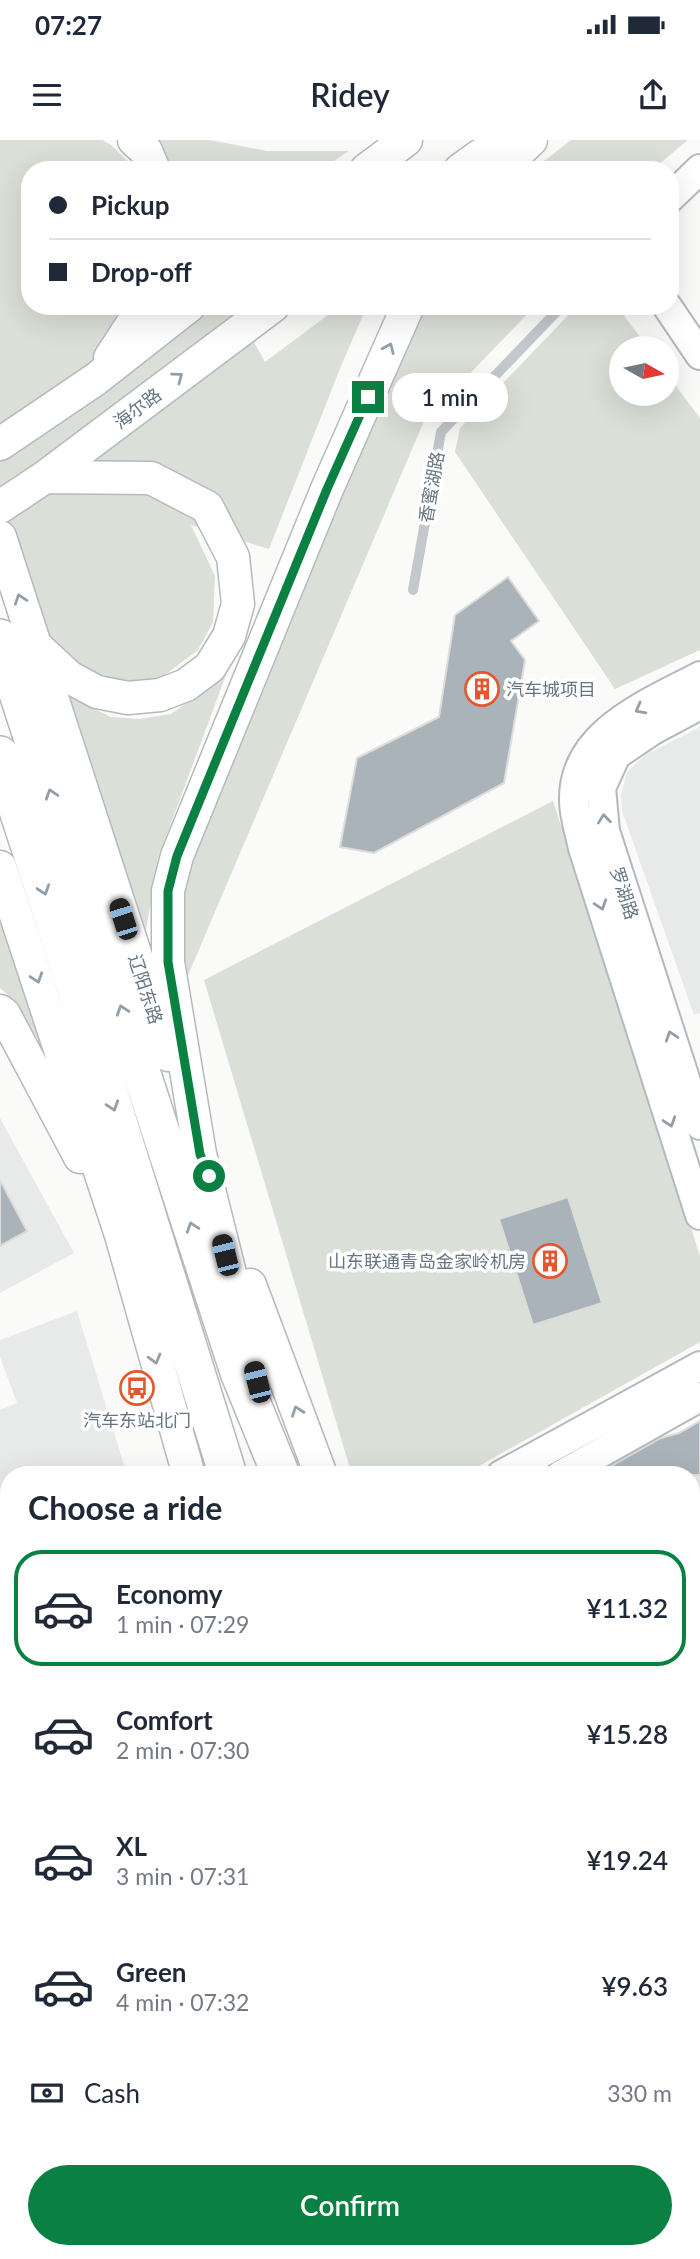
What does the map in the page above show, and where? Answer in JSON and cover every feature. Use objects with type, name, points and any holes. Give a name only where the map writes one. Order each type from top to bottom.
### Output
[{"type":"highway","name":"辽阳东路","points":[[0,638],[239,1372],[278,1466]]},
{"type":"highway","points":[[0,755],[191,1351],[205,1408],[225,1466]]},
{"type":"main road","points":[[134,140],[146,151],[150,161]]},
{"type":"main road","points":[[378,161],[406,140]]},
{"type":"main road","points":[[473,161],[502,140]]},
{"type":"main road","points":[[509,161],[531,140]]},
{"type":"main road","points":[[96,379],[138,315]]},
{"type":"main road","points":[[0,444],[96,379],[178,315]]},
{"type":"main road","name":"海尔路","points":[[0,507],[45,477],[261,315]]},
{"type":"main road","points":[[278,1466],[200,1154],[168,962],[168,891],[177,856],[327,489],[404,315]]},
{"type":"main road","points":[[35,645],[69,677],[97,692],[128,698],[160,695],[186,685],[210,667],[229,636],[238,604],[233,557],[206,507],[150,478],[45,477]]},
{"type":"main road","name":"辽阳东路","points":[[0,537],[200,1154],[318,1466]]},
{"type":"main road","points":[[0,867],[121,1235],[186,1466]]},
{"type":"main road","points":[[0,1011],[121,1235],[205,1408]]},
{"type":"street","points":[[679,189],[700,169]]},
{"type":"street","points":[[673,315],[700,355]]},
{"type":"street","points":[[700,677],[620,719],[594,743],[580,767],[573,800],[583,848],[700,1215]]},
{"type":"street","name":"罗湖路","points":[[700,705],[653,730],[616,755],[601,788],[605,831],[700,1125]]},
{"type":"street","points":[[517,1466],[700,1366]]},
{"type":"street","points":[[577,1466],[700,1397]]},
{"type":"lane","name":"香蜜湖路","points":[[412,590],[441,432],[553,315]]},
{"type":"shaded area","points":[[0,140],[102,140],[128,161],[21,161],[21,315],[239,315],[265,362],[328,315],[363,315],[269,549],[191,525],[215,576],[213,622],[198,650],[158,680],[119,682],[79,665],[44,636],[11,541],[0,498]]},
{"type":"shaded area","points":[[144,140],[210,140],[267,151],[349,151],[334,161],[136,161]]},
{"type":"shaded area","points":[[571,140],[688,140],[663,161],[544,161]]},
{"type":"shaded area","points":[[417,315],[526,315],[424,421],[183,987],[179,910],[195,854]]},
{"type":"shaded area","points":[[568,315],[624,315],[639,336],[609,336],[609,406],[679,406],[679,390],[700,418],[700,650],[615,689],[455,452],[460,428]]},
{"type":"shaded area","points":[[226,675],[158,858],[146,931],[63,694],[111,717],[140,719],[171,714]]},
{"type":"shaded area","points":[[700,727],[700,1013],[694,1015],[622,811],[621,795],[627,772],[645,755]]},
{"type":"shaded area","points":[[553,801],[700,1256],[700,1342],[479,1466],[349,1466],[204,980]]},
{"type":"shaded area","points":[[0,895],[54,1064],[12,999],[0,988]]},
{"type":"shaded area","points":[[0,1118],[74,1253],[0,1293]]},
{"type":"shaded area","points":[[77,1311],[124,1466],[0,1466],[0,1410],[17,1403],[0,1357],[0,1340]]},
{"type":"shaded area","points":[[700,1426],[700,1466],[622,1466]]},
{"type":"building","name":"汽车城项目","points":[[508,577],[539,621],[511,641],[525,660],[504,783],[374,853],[340,847],[357,758],[439,717],[455,615]]},
{"type":"building","points":[[0,1180],[27,1231],[0,1246]]},
{"type":"building","name":"山东联通青岛金家岭机房","points":[[568,1197],[602,1303],[533,1325],[499,1219]]},
{"type":"building","points":[[700,1421],[700,1466],[611,1466],[661,1438],[679,1433]]},
{"type":"place","name":"汽车城项目","points":[[482,689]]},
{"type":"place","name":"山东联通青岛金家岭机房","points":[[550,1261]]},
{"type":"place","name":"汽车东站北门","points":[[137,1388]]},
{"type":"route","points":[[209,1176],[200,1154],[168,962],[168,891],[177,856],[327,489],[368,397]]}]
